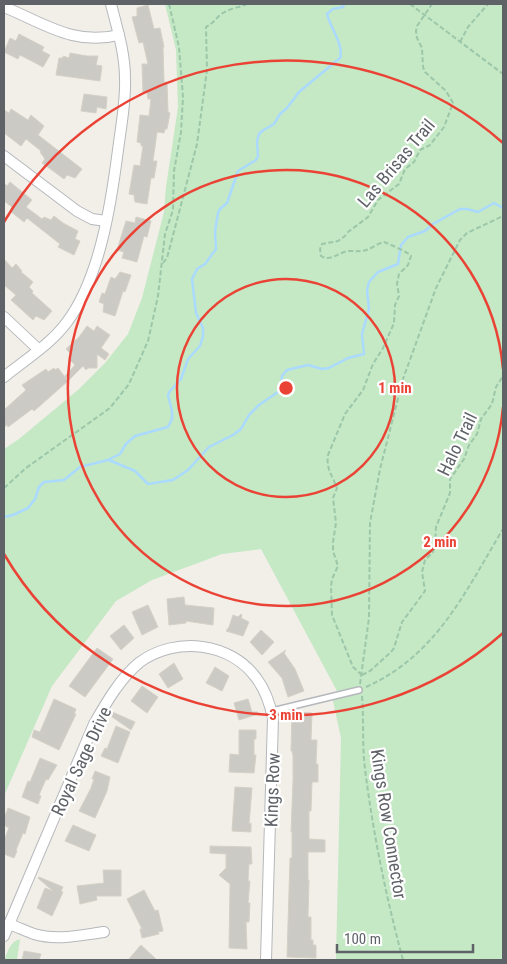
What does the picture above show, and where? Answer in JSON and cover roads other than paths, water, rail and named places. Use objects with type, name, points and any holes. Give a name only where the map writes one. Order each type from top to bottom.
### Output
[{"type":"street","points":[[4,376],[66,324],[82,298],[106,221],[111,201],[126,93],[124,62],[111,4]]},
{"type":"street","points":[[4,7],[46,27],[74,36],[97,38],[119,35]]},
{"type":"street","points":[[4,156],[77,211],[92,219],[106,221]]},
{"type":"street","points":[[4,317],[38,349]]},
{"type":"street","name":"Royal Sage Drive","points":[[4,936],[94,724],[128,674],[139,663],[162,650],[189,645],[212,648]]},
{"type":"street","name":"Kings Row","points":[[212,648],[226,653],[248,668],[264,690],[272,711],[274,731],[266,960]]},
{"type":"street","points":[[9,924],[47,937],[71,937],[104,932]]},
{"type":"lane","points":[[272,711],[359,690]]},
{"type":"waterway","points":[[4,517],[28,508],[35,499],[39,487],[44,482],[64,480],[80,467],[108,460],[120,454],[126,444],[135,436],[168,427],[172,419],[168,395],[181,379],[188,359],[200,346],[203,336],[203,328],[196,313],[192,279],[197,269],[205,264],[216,249],[215,232],[218,213],[227,203],[238,171],[256,160],[258,156],[257,141],[259,134],[274,124],[299,92],[340,58],[340,47],[327,14],[333,9],[343,7],[344,4]]},
{"type":"waterway","points":[[109,460],[135,471],[148,484],[173,480],[188,470],[209,447],[241,429],[249,415],[259,405],[278,392],[281,387],[282,376],[287,370],[308,365],[322,369],[329,368],[348,358],[364,354],[362,334],[369,309],[367,290],[369,282],[378,272],[398,264],[401,245],[408,237],[425,231],[433,224],[460,209],[478,212],[494,203],[503,208]]}]
